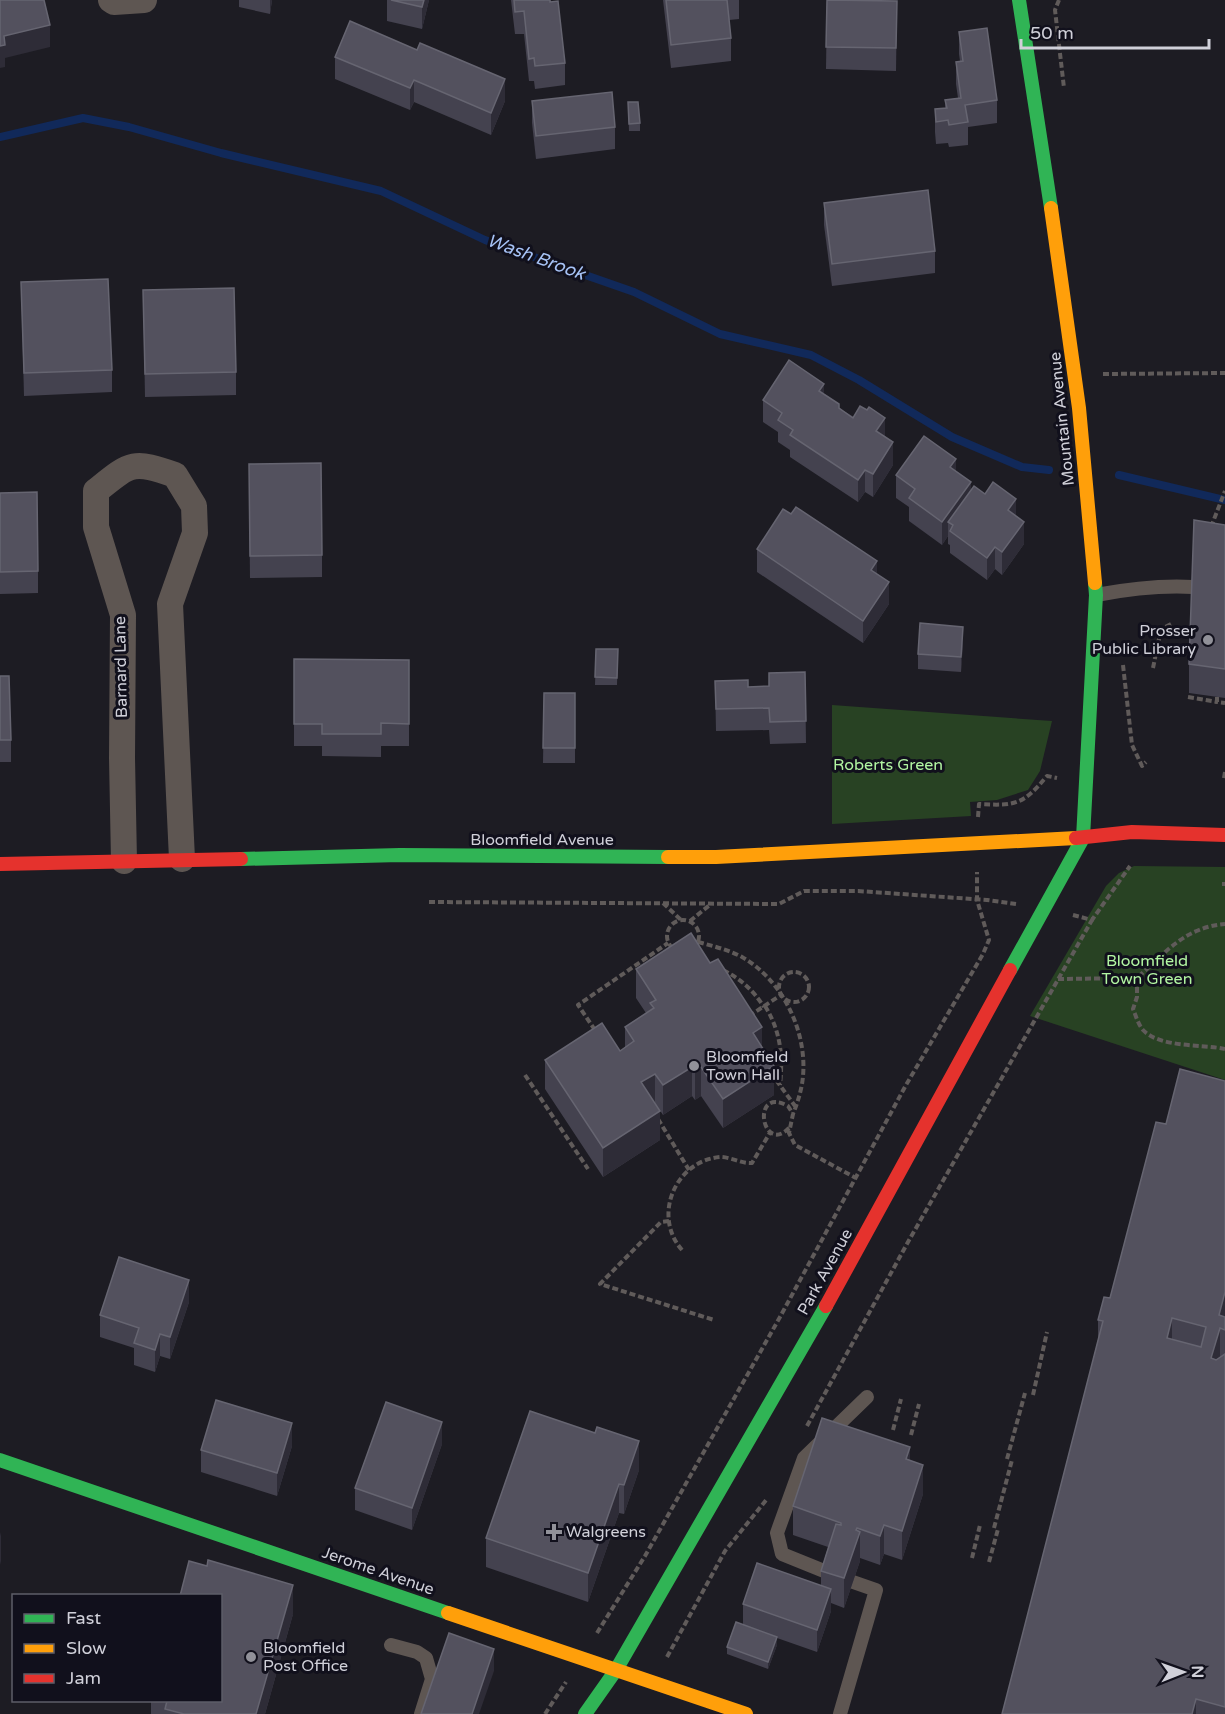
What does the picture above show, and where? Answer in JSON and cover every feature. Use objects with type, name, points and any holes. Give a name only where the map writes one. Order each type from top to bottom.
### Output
[{"type":"main road","name":"Mountain Avenue","points":[[1018,0],[1055,234],[1079,408],[1096,595],[1083,838]]},
{"type":"main road","name":"Bloomfield Avenue","points":[[0,864],[400,855],[716,857],[903,846],[977,845],[1083,838],[1132,832],[1225,835]]},
{"type":"main road","name":"Park Avenue","points":[[585,1714],[616,1670],[802,1348],[1083,838]]},
{"type":"main road","name":"Jerome Avenue","points":[[0,1460],[746,1714]]},
{"type":"street","points":[[111,0],[114,2],[144,0]]},
{"type":"street","name":"Barnard Lane","points":[[124,861],[123,615],[96,527],[96,491],[124,469],[145,465],[175,475],[194,506],[195,533],[170,604],[182,859]]},
{"type":"lane","points":[[1096,595],[1121,590],[1193,587]]},
{"type":"lane","points":[[829,1573],[782,1554],[777,1533],[804,1458],[867,1397]]},
{"type":"lane","points":[[840,1714],[876,1590],[853,1582]]},
{"type":"lane","points":[[391,1645],[417,1652],[426,1658],[432,1679],[421,1714]]},
{"type":"path","points":[[1100,374],[1225,373]]},
{"type":"path","points":[[1209,531],[1225,491]]},
{"type":"path","points":[[1153,668],[1161,629],[1171,624]]},
{"type":"path","points":[[1188,698],[1217,699],[1225,703]]},
{"type":"path","points":[[1224,778],[1225,772]]},
{"type":"path","points":[[545,1714],[573,1669],[582,1659],[645,1556],[906,1085],[983,954],[988,940],[977,900],[979,804],[998,805],[1020,802],[1035,791],[1047,776],[1058,778]]},
{"type":"path","points":[[806,1428],[1057,979],[1092,920],[1130,866]]},
{"type":"path","points":[[429,902],[779,904],[804,891],[858,891],[977,900],[1044,908],[1092,920]]},
{"type":"path","points":[[663,903],[682,920]]},
{"type":"path","points":[[690,921],[711,903]]},
{"type":"path","points":[[682,920],[690,921],[697,928],[699,938],[691,951],[681,953],[671,948],[667,938],[669,928],[682,920]]},
{"type":"path","points":[[1057,979],[1137,978],[1185,935],[1205,927],[1225,924]]},
{"type":"path","points":[[698,942],[742,957],[771,979],[800,1035],[803,1060],[803,1081],[789,1128],[790,1139],[795,1145],[856,1178]]},
{"type":"path","points":[[600,1037],[578,1005],[668,943]]},
{"type":"path","points":[[691,951],[695,956]]},
{"type":"path","points":[[719,969],[741,981],[756,994],[774,1020],[781,1046],[780,1085]]},
{"type":"path","points":[[801,973],[808,980],[809,990],[804,999],[794,1002],[781,995],[780,981],[786,974],[801,973]]},
{"type":"path","points":[[1137,978],[1137,997],[1133,1009],[1145,1032],[1164,1041],[1225,1049]]},
{"type":"path","points":[[741,1021],[781,995]]},
{"type":"path","points":[[767,1068],[796,1106]]},
{"type":"path","points":[[525,1075],[588,1169]]},
{"type":"path","points":[[789,1128],[780,1133],[771,1131],[763,1119],[764,1114],[769,1106],[779,1102],[784,1103],[793,1114]]},
{"type":"path","points":[[657,1118],[689,1170]]},
{"type":"path","points":[[682,1250],[673,1235],[669,1221],[670,1201],[674,1187],[681,1177],[698,1164],[720,1157],[752,1163],[771,1131]]},
{"type":"path","points":[[669,1221],[661,1222],[600,1284],[714,1320]]},
{"type":"path","points":[[1033,1395],[1047,1332]]},
{"type":"path","points":[[989,1562],[1025,1393]]},
{"type":"path","points":[[893,1430],[901,1399]]},
{"type":"path","points":[[911,1435],[919,1404]]},
{"type":"path","points":[[652,1682],[685,1627],[725,1551],[769,1496]]},
{"type":"path","points":[[972,1558],[981,1525]]},
{"type":"green space","name":"Roberts Green","points":[[832,705],[1052,721],[1040,771],[1028,790],[997,800],[970,802],[971,816],[832,824]]},
{"type":"green space","name":"Bloomfield Town Green","points":[[1134,866],[1225,867],[1225,1080],[1030,1016],[1106,886],[1119,873]]},
{"type":"building","points":[[0,0],[44,0],[50,25],[4,36],[5,45],[0,46]]},
{"type":"building","points":[[391,0],[424,0],[422,7]]},
{"type":"building","points":[[514,0],[558,1],[565,63],[535,66],[534,58],[529,59],[524,11],[515,12]]},
{"type":"building","points":[[666,0],[727,0],[731,38],[671,45]]},
{"type":"building","points":[[827,0],[897,1],[896,48],[826,47]]},
{"type":"building","points":[[350,21],[417,50],[420,43],[505,79],[491,113],[414,80],[410,88],[335,57]]},
{"type":"building","points":[[987,28],[997,100],[965,105],[968,122],[949,125],[948,120],[936,122],[935,109],[947,108],[945,100],[961,98],[956,62],[963,61],[959,32]]},
{"type":"building","points":[[612,92],[615,127],[536,136],[532,101]]},
{"type":"building","points":[[628,102],[638,102],[640,123],[629,124]]},
{"type":"building","points":[[928,190],[935,251],[832,264],[824,203]]},
{"type":"building","points":[[108,279],[112,370],[24,373],[21,282]]},
{"type":"building","points":[[234,288],[236,372],[145,374],[143,290]]},
{"type":"building","points":[[789,360],[824,384],[819,391],[839,404],[839,408],[853,418],[860,406],[867,410],[869,407],[885,418],[876,431],[893,442],[873,474],[865,470],[858,480],[790,435],[793,430],[778,420],[782,413],[763,400]]},
{"type":"building","points":[[924,436],[956,459],[950,467],[971,482],[942,522],[909,498],[915,489],[896,475]]},
{"type":"building","points":[[321,463],[322,555],[250,556],[249,464]]},
{"type":"building","points":[[993,482],[1016,499],[1008,510],[1024,522],[1002,552],[995,547],[987,558],[950,531],[953,525],[948,522],[974,486],[985,494]]},
{"type":"building","points":[[37,492],[38,571],[0,572],[0,493]]},
{"type":"building","points":[[796,507],[877,561],[871,570],[889,582],[863,621],[757,549],[783,509],[791,514]]},
{"type":"building","name":"Prosser Public Library","points":[[1194,520],[1225,525],[1225,669],[1189,664]]},
{"type":"building","points":[[920,623],[963,627],[961,657],[918,654]]},
{"type":"building","points":[[596,649],[618,649],[617,678],[595,677]]},
{"type":"building","points":[[294,659],[409,660],[409,724],[381,723],[381,734],[322,734],[322,724],[294,724]]},
{"type":"building","points":[[805,672],[806,721],[770,722],[769,708],[716,709],[715,681],[748,680],[748,687],[769,686],[769,673]]},
{"type":"building","points":[[0,676],[9,676],[11,740],[0,740]]},
{"type":"building","points":[[544,693],[575,693],[575,748],[543,748]]},
{"type":"building","name":"Bloomfield Town Hall","points":[[691,933],[710,963],[718,959],[762,1027],[753,1033],[774,1066],[723,1099],[701,1067],[695,1071],[692,1067],[663,1085],[655,1074],[641,1082],[660,1111],[603,1148],[545,1060],[602,1023],[620,1051],[634,1041],[625,1027],[654,1008],[650,1003],[656,1000],[636,969]]},
{"type":"building","points":[[1180,1069],[1225,1081],[1225,1292],[1219,1315],[1225,1317],[1225,1330],[1220,1328],[1211,1358],[1216,1360],[1225,1354],[1225,1707],[1196,1699],[1192,1714],[1002,1714],[1103,1321],[1098,1320],[1104,1297],[1110,1298],[1156,1122],[1166,1124]],"holes":[[[1172,1318],[1206,1327],[1201,1347],[1167,1338]]]},
{"type":"building","points":[[119,1257],[189,1280],[170,1337],[160,1334],[155,1350],[134,1343],[139,1328],[100,1315]]},
{"type":"building","points":[[216,1400],[292,1423],[277,1473],[201,1450]]},
{"type":"building","points":[[386,1402],[442,1422],[412,1508],[355,1488]]},
{"type":"building","points":[[530,1411],[595,1433],[597,1427],[639,1441],[624,1485],[619,1484],[588,1573],[486,1538]]},
{"type":"building","points":[[822,1418],[910,1447],[906,1459],[923,1465],[902,1531],[884,1525],[880,1536],[857,1528],[856,1530],[860,1532],[844,1578],[821,1571],[836,1524],[841,1525],[841,1523],[793,1506]]},
{"type":"building","name":"Bloomfield Post Office","points":[[208,1560],[293,1585],[256,1714],[184,1714],[165,1709],[167,1702],[222,1702],[222,1594],[181,1594],[189,1561],[207,1566]]},
{"type":"building","points":[[757,1563],[831,1589],[817,1630],[743,1604]]},
{"type":"building","points":[[736,1622],[777,1637],[768,1662],[727,1647]]},
{"type":"building","points":[[449,1633],[494,1649],[472,1714],[421,1714]]},
{"type":"waterway","name":"Wash Brook","points":[[0,137],[83,118],[129,127],[221,153],[381,191],[485,240],[634,292],[720,334],[811,355],[859,380],[952,437],[1022,467],[1049,470]]},
{"type":"waterway","name":"Wash Brook","points":[[1119,475],[1225,500]]},
{"type":"traffic: fast","points":[[1019,0],[1051,208]]},
{"type":"traffic: fast","points":[[1010,970],[1083,838],[1095,583]]},
{"type":"traffic: fast","points":[[241,859],[400,855],[668,857]]},
{"type":"traffic: fast","points":[[585,1714],[616,1670],[826,1306]]},
{"type":"traffic: fast","points":[[0,1460],[448,1613]]},
{"type":"traffic: slow","points":[[1051,208],[1079,408],[1095,583]]},
{"type":"traffic: slow","points":[[668,857],[716,857],[1076,838]]},
{"type":"traffic: slow","points":[[448,1613],[746,1714]]},
{"type":"traffic: jam","points":[[1076,838],[1132,832],[1225,835]]},
{"type":"traffic: jam","points":[[0,864],[241,859]]},
{"type":"traffic: jam","points":[[826,1306],[1010,970]]},
{"type":"place","name":"Prosser Public Library","points":[[1208,640]]},
{"type":"place","name":"Bloomfield Town Hall","points":[[694,1066]]},
{"type":"place","name":"Walgreens","points":[[554,1532]]},
{"type":"place","name":"Bloomfield Post Office","points":[[251,1657]]}]
